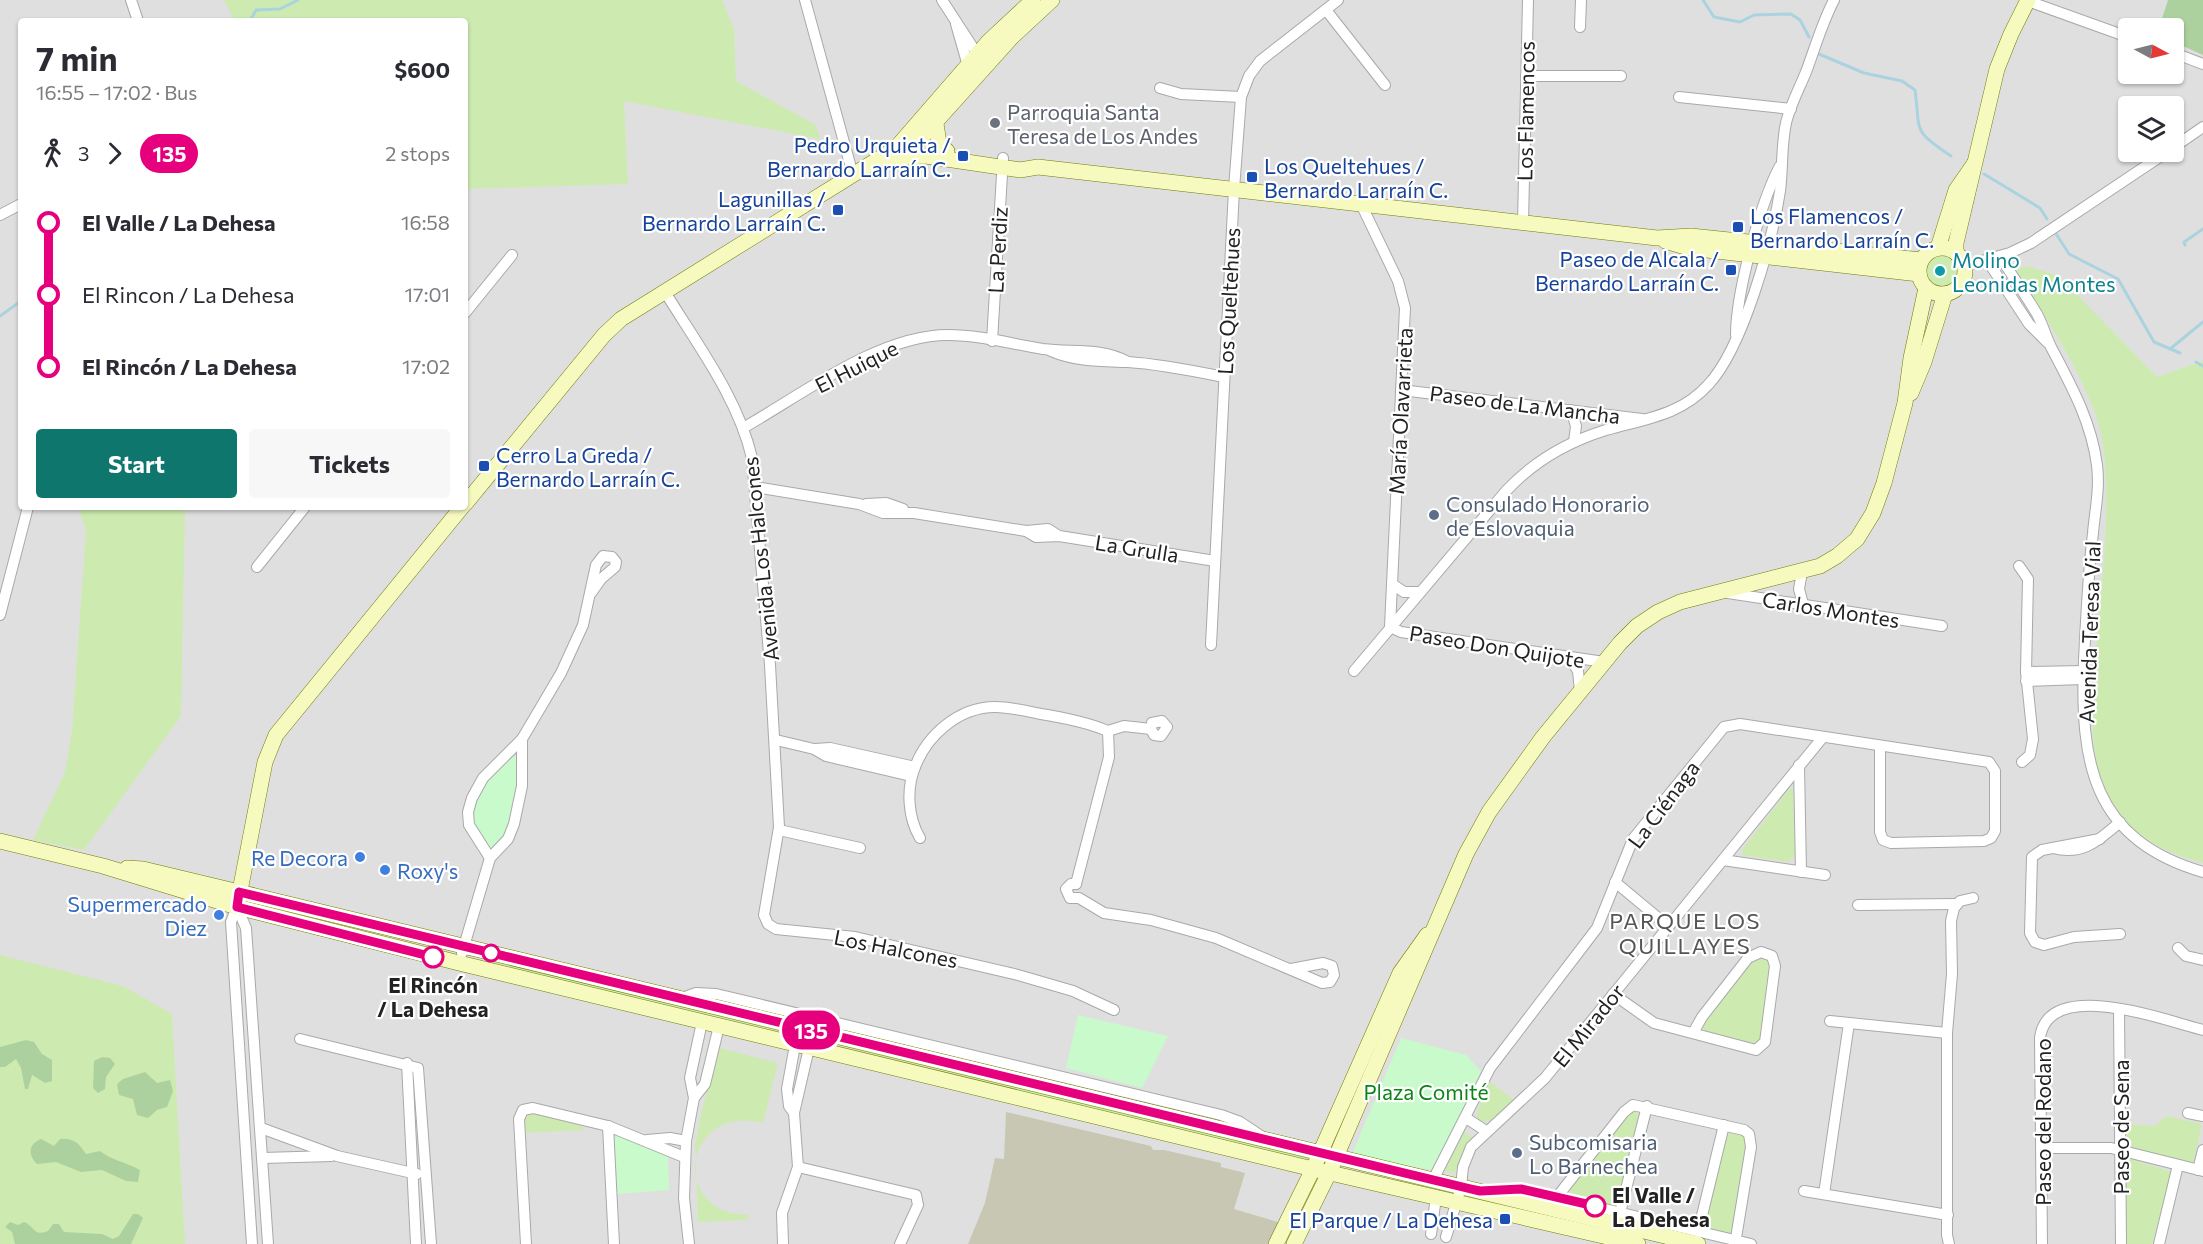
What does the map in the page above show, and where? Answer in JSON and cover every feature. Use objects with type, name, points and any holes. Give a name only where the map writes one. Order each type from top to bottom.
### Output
[{"type":"street","points":[[131,0],[137,18]]},
{"type":"street","points":[[805,0],[853,175]]},
{"type":"street","points":[[942,0],[981,60]]},
{"type":"street","points":[[468,497],[604,335],[621,319],[853,175],[890,155],[914,146],[936,124],[1005,25],[1034,0]]},
{"type":"street","points":[[890,155],[968,66],[981,60],[1052,0]]},
{"type":"street","name":"Los Queltehues","points":[[1211,645],[1233,189],[1240,97],[1249,76],[1260,62],[1338,0]]},
{"type":"street","name":"Los Flamencos","points":[[1523,222],[1528,0]]},
{"type":"street","points":[[1580,27],[1581,0]]},
{"type":"street","points":[[1354,671],[1515,482],[1537,462],[1574,441],[1674,411],[1703,391],[1720,370],[1736,336],[1738,302],[1759,250],[1768,191],[1780,164],[1786,124],[1822,23],[1834,0]]},
{"type":"street","points":[[1926,288],[1935,293],[1945,294],[1961,284],[1960,260],[1956,243],[1996,69],[2010,33],[2028,0],[2118,33]]},
{"type":"street","points":[[1326,10],[1384,85]]},
{"type":"street","points":[[956,24],[968,66]]},
{"type":"street","points":[[2184,57],[2203,64]]},
{"type":"street","points":[[1526,76],[1621,76]]},
{"type":"street","points":[[1160,88],[1175,93],[1240,97]]},
{"type":"street","points":[[1679,96],[1791,109]]},
{"type":"street","points":[[936,124],[939,143],[947,151]]},
{"type":"street","points":[[2184,140],[2203,127]]},
{"type":"street","points":[[914,146],[1003,163]]},
{"type":"street","points":[[890,155],[1003,163],[1020,160],[1038,167],[1657,238],[1681,236],[1759,250],[1920,267]]},
{"type":"street","points":[[1938,248],[1960,260],[1987,260],[2000,256],[2031,243],[2152,162]]},
{"type":"street","name":"La Perdiz","points":[[992,341],[1003,163]]},
{"type":"street","points":[[1938,248],[1956,190],[1974,164]]},
{"type":"street","name":"María Olavarrieta","points":[[1361,204],[1404,299],[1390,627]]},
{"type":"street","points":[[0,215],[18,206]]},
{"type":"street","points":[[1905,404],[1909,369],[1926,288],[1920,267],[1928,252],[1938,248]]},
{"type":"street","points":[[468,309],[512,255]]},
{"type":"street","name":"Avenida Teresa Vial","points":[[2000,256],[2037,315],[2081,403],[2091,433],[2099,495],[2093,532],[2084,675],[2089,764],[2103,798],[2120,822],[2156,852],[2203,872]]},
{"type":"street","name":"Avenida Teresa Vial","points":[[1987,260],[2029,324],[2050,345]]},
{"type":"street","name":"Avenida Los Halcones","points":[[665,292],[731,401],[743,428],[752,458],[776,740]]},
{"type":"street","points":[[1294,1244],[1329,1173],[1467,854],[1489,812],[1543,736],[1628,634],[1658,612],[1680,602],[1802,572],[1837,556],[1857,538],[1868,523],[1879,498],[1905,404],[1924,362],[1945,294]]},
{"type":"street","name":"El Huique","points":[[743,428],[869,355],[894,344],[921,337],[948,335],[1048,349],[1075,358],[1109,363],[1128,362],[1224,377]]},
{"type":"street","name":"Paseo de La Mancha","points":[[1401,390],[1648,420]]},
{"type":"street","points":[[1571,410],[1576,426],[1574,441]]},
{"type":"street","name":"La Grulla","points":[[755,488],[859,504],[883,513],[914,513],[1026,531],[1048,530],[1059,536],[1215,561]]},
{"type":"street","points":[[0,615],[27,510]]},
{"type":"street","points":[[257,567],[303,510]]},
{"type":"street","points":[[252,1244],[240,1027],[231,922],[238,899],[266,762],[276,735],[457,510]]},
{"type":"street","points":[[2019,566],[2028,579],[2026,677],[2033,740],[2030,755],[2022,762]]},
{"type":"street","points":[[1802,572],[1799,589],[1803,604]]},
{"type":"street","points":[[1392,584],[1404,592],[1420,592]]},
{"type":"street","name":"Carlos Montes","points":[[1721,592],[1942,626]]},
{"type":"street","points":[[490,858],[472,833],[468,819],[469,806],[483,778],[522,739],[576,642],[591,593]]},
{"type":"street","name":"Paseo Don Quijote","points":[[1390,627],[1401,632],[1604,662]]},
{"type":"street","points":[[1569,657],[1578,671],[1580,691]]},
{"type":"street","points":[[2026,677],[2084,675]]},
{"type":"street","points":[[920,838],[910,810],[913,771],[927,743],[941,729],[966,713],[996,707],[1085,722],[1108,731],[1124,726],[1151,729]]},
{"type":"street","name":"La Ciénaga","points":[[1433,1180],[1490,1068],[1592,937],[1636,834],[1724,726],[1736,723],[1986,761],[1995,771],[1995,831],[1989,840],[1888,843],[1880,835],[1880,746]]},
{"type":"street","points":[[1108,731],[1109,757],[1076,884],[1082,891],[1079,898],[1104,913],[1180,927],[1291,969]]},
{"type":"street","name":"El Mirador","points":[[1446,1237],[1458,1202],[1462,1167],[1468,1152],[1486,1131],[1536,1088],[1822,737]]},
{"type":"street","points":[[459,963],[490,858],[508,839],[514,824],[522,786],[522,739]]},
{"type":"street","points":[[776,740],[814,749],[830,748],[913,771]]},
{"type":"street","name":"Los Halcones","points":[[776,740],[779,830],[764,915],[768,924],[776,929],[855,937],[1018,975],[1073,991],[1114,1010]]},
{"type":"street","points":[[1799,765],[1801,872]]},
{"type":"street","points":[[2120,822],[2100,839],[2038,851],[2031,861],[2030,930],[2032,939],[2044,945],[2074,937],[2120,934]]},
{"type":"street","points":[[779,830],[860,848]]},
{"type":"street","points":[[0,841],[238,899],[464,946],[681,999],[1021,1074],[1169,1110],[1266,1139],[1461,1187],[1698,1238],[1751,1244]]},
{"type":"street","points":[[1723,860],[1825,875]]},
{"type":"street","points":[[1615,882],[1668,926]]},
{"type":"street","points":[[1858,905],[1956,904],[1964,899],[1973,898]]},
{"type":"street","points":[[238,899],[459,963],[1329,1173],[1458,1202],[1612,1241],[1638,1244]]},
{"type":"street","points":[[238,899],[246,928],[257,1060],[268,1244]]},
{"type":"street","points":[[1947,1241],[1947,1033],[1952,974],[1951,916],[1956,904]]},
{"type":"street","points":[[1276,1244],[1313,1169],[1400,973],[1439,919]]},
{"type":"street","points":[[2178,948],[2186,956],[2203,960]]},
{"type":"street","points":[[1613,994],[1647,1021],[1753,1049],[1762,1047],[1765,1042],[1775,966],[1772,956],[1761,952],[1748,958],[1702,1017],[1693,1033]]},
{"type":"street","name":"Paseo del Rodano","points":[[2042,1244],[2040,1038],[2045,1023],[2058,1012],[2078,1005],[2094,1005],[2203,1030]]},
{"type":"street","name":"Paseo de Sena","points":[[2119,1009],[2121,1244]]},
{"type":"street","points":[[1830,1021],[1947,1033]]},
{"type":"street","points":[[689,1244],[684,1157],[694,1098],[690,1084],[702,1022]]},
{"type":"street","points":[[1824,1194],[1849,1023]]},
{"type":"street","points":[[694,1098],[704,1086],[718,1026]]},
{"type":"street","points":[[240,1027],[254,1027]]},
{"type":"street","points":[[300,1039],[406,1063],[420,1070],[430,1244]]},
{"type":"street","points":[[783,1244],[782,1213],[798,1167],[794,1113],[788,1098],[788,1077],[802,1046]]},
{"type":"street","points":[[794,1113],[798,1104],[802,1046]]},
{"type":"street","points":[[695,1058],[702,1062],[710,1061]]},
{"type":"street","points":[[242,1061],[257,1060]]},
{"type":"street","points":[[406,1063],[416,1244]]},
{"type":"street","points":[[788,1077],[800,1080]]},
{"type":"street","points":[[1557,1197],[1628,1108],[1633,1105],[1647,1106],[1724,1125],[1747,1132],[1751,1142],[1736,1242]]},
{"type":"street","points":[[1620,1213],[1647,1106]]},
{"type":"street","points":[[526,1244],[519,1119],[521,1111],[532,1108],[608,1126],[684,1157]]},
{"type":"street","points":[[2188,1113],[2203,1116]]},
{"type":"street","points":[[1466,1118],[1486,1131]]},
{"type":"street","points":[[1698,1238],[1724,1125]]},
{"type":"street","points":[[608,1126],[614,1244]]},
{"type":"street","points":[[261,1128],[337,1156],[426,1176]]},
{"type":"street","points":[[647,1140],[670,1138],[686,1141]]},
{"type":"street","points":[[2042,1148],[2119,1150],[2201,1170],[2203,1150]]},
{"type":"street","points":[[263,1158],[337,1156]]},
{"type":"street","points":[[2159,1244],[2178,1165]]},
{"type":"street","points":[[798,1167],[916,1195],[918,1205],[900,1244]]},
{"type":"street","points":[[1480,1191],[1512,1188],[1557,1197],[1620,1213],[1698,1238]]},
{"type":"street","points":[[1804,1191],[1948,1215]]},
{"type":"street","points":[[1430,1239],[1435,1217],[1436,1197]]},
{"type":"shaded area","points":[[0,0],[2203,0],[2203,1244],[0,1244]]},
{"type":"shaded area","points":[[1006,1112],[1151,1146],[1153,1150],[1164,1150],[1221,1163],[1221,1167],[1245,1173],[1234,1209],[1281,1223],[1269,1244],[968,1244],[985,1203],[995,1158],[1004,1159]]},
{"type":"green space","points":[[224,0],[722,0],[734,29],[736,81],[816,125],[820,139],[624,101],[628,184],[468,189],[468,18],[233,18]]},
{"type":"green space","points":[[2168,0],[2203,0],[2203,55],[2184,46],[2184,18],[2162,18]]},
{"type":"green space","points":[[1941,255],[1952,260],[1957,271],[1952,282],[1941,287],[1930,282],[1925,271],[1930,260]]},
{"type":"green space","points":[[2027,266],[2059,276],[2157,377],[2203,361],[2203,863],[2161,848],[2131,827],[2111,802],[2099,773],[2094,741],[2093,706],[2105,536],[2106,490],[2103,444],[2098,423],[2080,377],[2016,270]]},
{"type":"green space","points":[[79,510],[185,510],[181,716],[84,850],[33,840],[65,772],[72,730],[86,530]]},
{"type":"green space","points":[[516,756],[517,792],[506,834],[492,850],[473,824],[475,804],[491,774],[498,766]]},
{"type":"green space","points":[[1789,789],[1793,789],[1795,856],[1788,862],[1742,855],[1742,850]]},
{"type":"green space","points":[[0,955],[123,986],[172,1014],[185,1244],[0,1244]]},
{"type":"green space","points":[[1761,957],[1769,960],[1770,965],[1760,1040],[1755,1044],[1706,1033],[1702,1025],[1752,961]]},
{"type":"green space","points":[[485,958],[1304,1155],[1308,1161],[488,964]]},
{"type":"green space","points":[[1078,1015],[1168,1036],[1142,1088],[1066,1068]]},
{"type":"green space","name":"Plaza Comité","points":[[1401,1038],[1466,1055],[1481,1071],[1465,1110],[1431,1170],[1352,1154]]},
{"type":"green space","points":[[26,1040],[34,1042],[42,1054],[52,1060],[52,1081],[45,1083],[32,1075],[28,1089],[25,1089],[21,1068],[16,1059],[5,1067],[0,1067],[0,1047]]},
{"type":"green space","points":[[720,1048],[778,1063],[763,1123],[741,1121],[723,1125],[709,1135],[699,1148],[696,1162],[695,1145],[703,1105]]},
{"type":"green space","points":[[102,1057],[110,1058],[115,1064],[106,1077],[105,1089],[98,1093],[93,1088],[94,1061]]},
{"type":"green space","points":[[145,1072],[157,1083],[170,1080],[173,1091],[167,1107],[157,1110],[148,1118],[137,1115],[133,1099],[119,1095],[117,1084],[123,1079]]},
{"type":"green space","points":[[1490,1082],[1517,1102],[1493,1119],[1477,1121],[1477,1111]]},
{"type":"green space","points":[[1634,1110],[1638,1114],[1638,1120],[1621,1196],[1613,1207],[1570,1195],[1571,1187],[1628,1113]]},
{"type":"green space","points":[[531,1113],[582,1126],[584,1130],[526,1133],[525,1119]]},
{"type":"green space","points":[[2167,1116],[2202,1124],[2193,1165],[2126,1146],[2125,1124],[2155,1126]]},
{"type":"green space","points":[[1464,1131],[1474,1139],[1466,1149],[1454,1174],[1441,1169]]},
{"type":"green space","points":[[1731,1132],[1743,1135],[1747,1143],[1732,1231],[1728,1234],[1707,1228],[1706,1222],[1725,1140]]},
{"type":"green space","points":[[619,1135],[668,1156],[669,1190],[617,1194],[614,1138]]},
{"type":"green space","points":[[41,1139],[54,1146],[60,1139],[72,1140],[79,1144],[86,1154],[100,1151],[140,1170],[138,1182],[126,1181],[102,1170],[81,1172],[56,1162],[37,1164],[32,1157],[31,1150],[34,1144]]},
{"type":"green space","points":[[2124,1157],[2172,1172],[2152,1244],[2127,1244]]},
{"type":"green space","points":[[696,1175],[705,1196],[720,1209],[748,1215],[748,1220],[698,1222]]},
{"type":"green space","points":[[133,1214],[138,1214],[143,1218],[131,1244],[15,1244],[12,1232],[5,1227],[10,1222],[18,1225],[24,1222],[39,1233],[48,1231],[53,1224],[59,1224],[64,1232],[102,1234],[113,1239],[119,1236]]},
{"type":"waterway","points":[[252,18],[256,10],[280,9],[298,0]]},
{"type":"waterway","points":[[1703,0],[1714,17],[1740,22],[1754,15],[1791,14],[1800,20],[1809,37]]},
{"type":"waterway","points":[[1819,54],[1864,73],[1902,81],[1915,90],[1920,129],[1929,140],[1951,156]]},
{"type":"waterway","points":[[1984,174],[2040,208],[2047,219]]},
{"type":"waterway","points":[[2185,245],[2184,242],[2203,229]]},
{"type":"waterway","points":[[2055,232],[2069,254],[2118,279],[2154,342],[2180,353]]},
{"type":"waterway","points":[[0,316],[18,303]]},
{"type":"waterway","points":[[2170,349],[2203,322]]},
{"type":"waterway","points":[[2196,362],[2203,366]]},
{"type":"bus line","name":"135","points":[[433,957],[237,907],[239,892],[1471,1189],[1480,1191],[1521,1189],[1595,1206]]},
{"type":"place","name":"Parroquia Santa Teresa de Los Andes","points":[[995,123]]},
{"type":"place","name":"Pedro Urquieta / Bernardo Larraín C.","points":[[963,156]]},
{"type":"place","name":"Los Queltehues / Bernardo Larraín C.","points":[[1252,177]]},
{"type":"place","name":"Lagunillas / Bernardo Larraín C.","points":[[838,210]]},
{"type":"place","name":"Los Flamencos / Bernardo Larraín C.","points":[[1738,227]]},
{"type":"place","name":"Paseo de Alcala / Bernardo Larraín C.","points":[[1731,270]]},
{"type":"place","name":"Molino Leonidas Montes","points":[[1940,271]]},
{"type":"place","name":"Cerro La Greda / Bernardo Larraín C.","points":[[484,466]]},
{"type":"place","name":"Consulado Honorario de Eslovaquia","points":[[1434,515]]},
{"type":"place","name":"Re Decora","points":[[360,857]]},
{"type":"place","name":"Roxy's","points":[[385,870]]},
{"type":"place","name":"Supermercado Diez","points":[[219,915]]},
{"type":"place","name":"El Rincón / La Dehesa","points":[[433,957]]},
{"type":"place","name":"Subcomisaria Lo Barnechea","points":[[1517,1153]]},
{"type":"place","name":"El Valle / La Dehesa","points":[[1595,1206]]},
{"type":"place","name":"El Parque / La Dehesa","points":[[1505,1219]]},
{"type":"district","name":"PARQUE LOS QUILLAYES","points":[[1685,932]]}]
